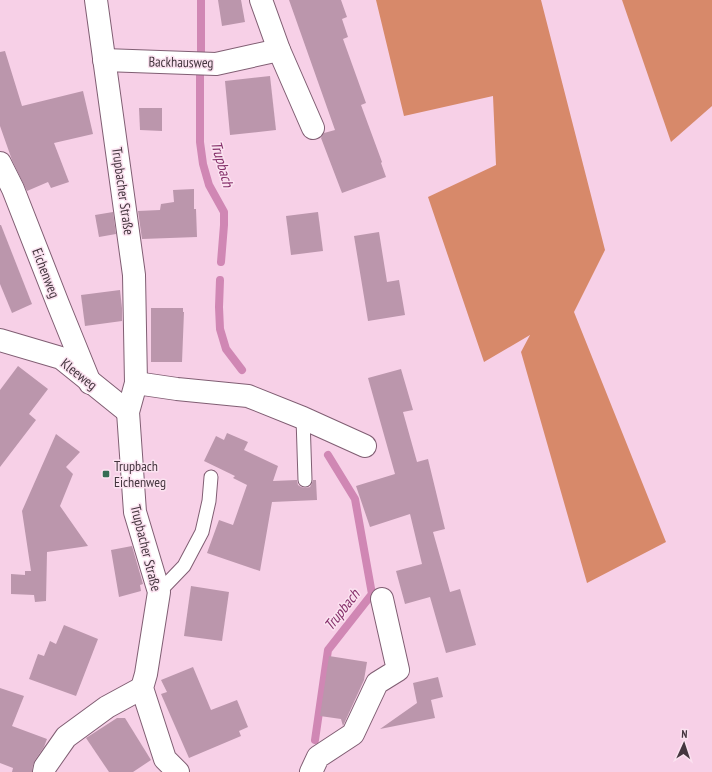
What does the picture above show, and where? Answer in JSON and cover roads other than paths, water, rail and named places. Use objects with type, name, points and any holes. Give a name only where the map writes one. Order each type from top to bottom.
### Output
[{"type":"street","name":"Trupbacher Straße","points":[[96,0],[134,275],[136,383],[128,412],[135,512],[159,592],[146,674],[142,688]]},
{"type":"street","points":[[261,0],[279,50],[313,128]]},
{"type":"street","name":"Backhausweg","points":[[104,60],[216,64],[279,50]]},
{"type":"street","name":"Eichenweg","points":[[0,163],[13,189],[90,382]]},
{"type":"street","name":"Kleeweg","points":[[0,340],[61,358],[128,412]]},
{"type":"street","points":[[136,383],[177,389],[248,396],[303,418],[365,446]]},
{"type":"street","points":[[310,772],[318,757],[353,734],[377,683],[398,670],[382,599]]},
{"type":"street","points":[[44,772],[45,767],[66,737],[107,707],[142,688],[165,759],[178,772]]},
{"type":"lane","points":[[303,418],[305,480]]},
{"type":"lane","points":[[159,592],[184,566],[202,532],[209,501],[211,477]]},
{"type":"waterway","name":"Trupbach","points":[[201,0],[201,54]]},
{"type":"waterway","name":"Trupbach","points":[[200,72],[200,142],[203,164],[209,185],[224,212],[221,262]]},
{"type":"waterway","name":"Trupbach","points":[[220,280],[220,329],[226,349],[242,370]]},
{"type":"waterway","name":"Trupbach","points":[[315,740],[328,650],[372,594],[355,499],[328,455]]},
{"type":"place","name":"Trupbach Eichenweg","points":[[106,474]]}]
